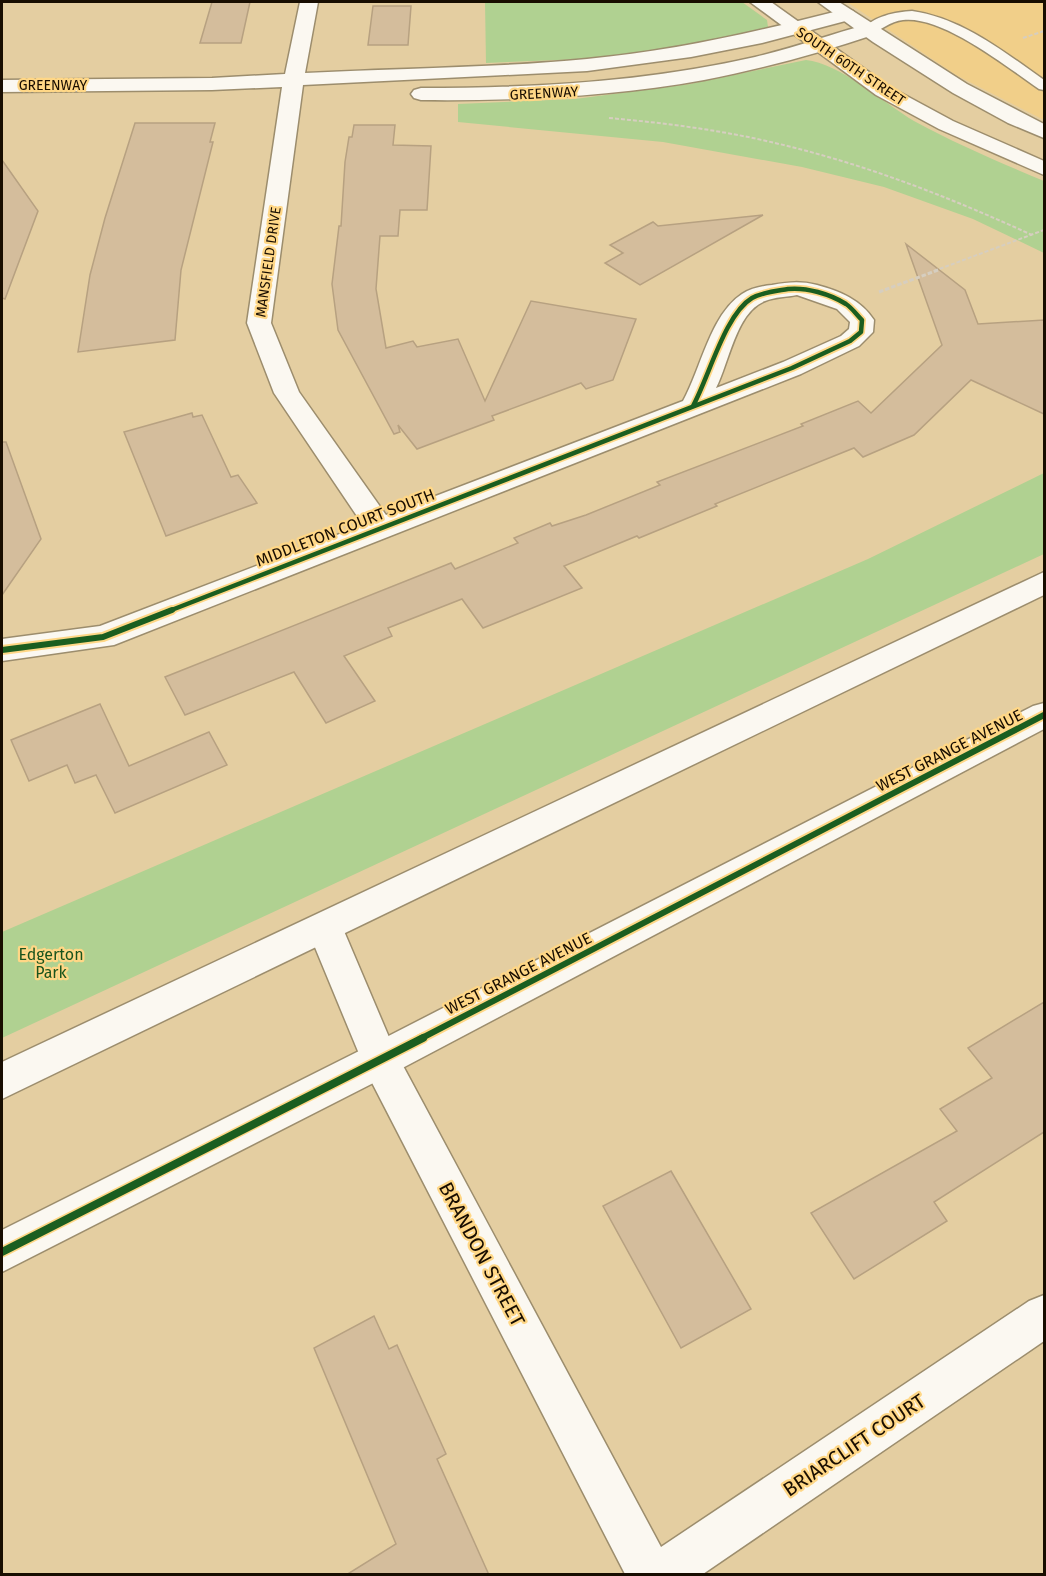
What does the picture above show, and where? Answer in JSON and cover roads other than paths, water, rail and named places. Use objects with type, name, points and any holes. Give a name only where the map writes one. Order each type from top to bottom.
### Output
[{"type":"street","name":"MANSFIELD DRIVE","points":[[309,2],[293,85],[260,323],[287,393],[380,528]]},
{"type":"street","name":"SOUTH 60TH STREET","points":[[759,2],[883,91],[946,125],[1044,168]]},
{"type":"street","points":[[827,2],[928,70],[986,104],[1044,132]]},
{"type":"street","name":"GREENWAY","points":[[293,85],[637,61],[750,40],[846,15]]},
{"type":"street","name":"GREENWAY","points":[[2,86],[293,85],[490,95],[591,91],[718,73],[821,47],[869,30]]},
{"type":"street","name":"MIDDLETON COURT SOUTH","points":[[2,650],[103,637],[792,368],[850,342],[861,332],[862,321],[846,304],[813,291],[797,288],[777,290],[750,299],[739,310],[725,332],[705,385],[693,406]]},
{"type":"street","points":[[2,1081],[1044,583]]},
{"type":"street","name":"WEST GRANGE AVENUE","points":[[2,1252],[380,1060],[1044,715]]},
{"type":"street","name":"BRANDON STREET","points":[[326,928],[380,1060],[650,1575]]},
{"type":"street","name":"BRIARCLIFT COURT","points":[[663,1575],[1044,1316]]},
{"type":"lane","points":[[869,30],[879,21],[896,14],[911,12],[942,19],[1044,86]]},
{"type":"park label","name":"Edgerton Park","points":[[51,963]]}]
